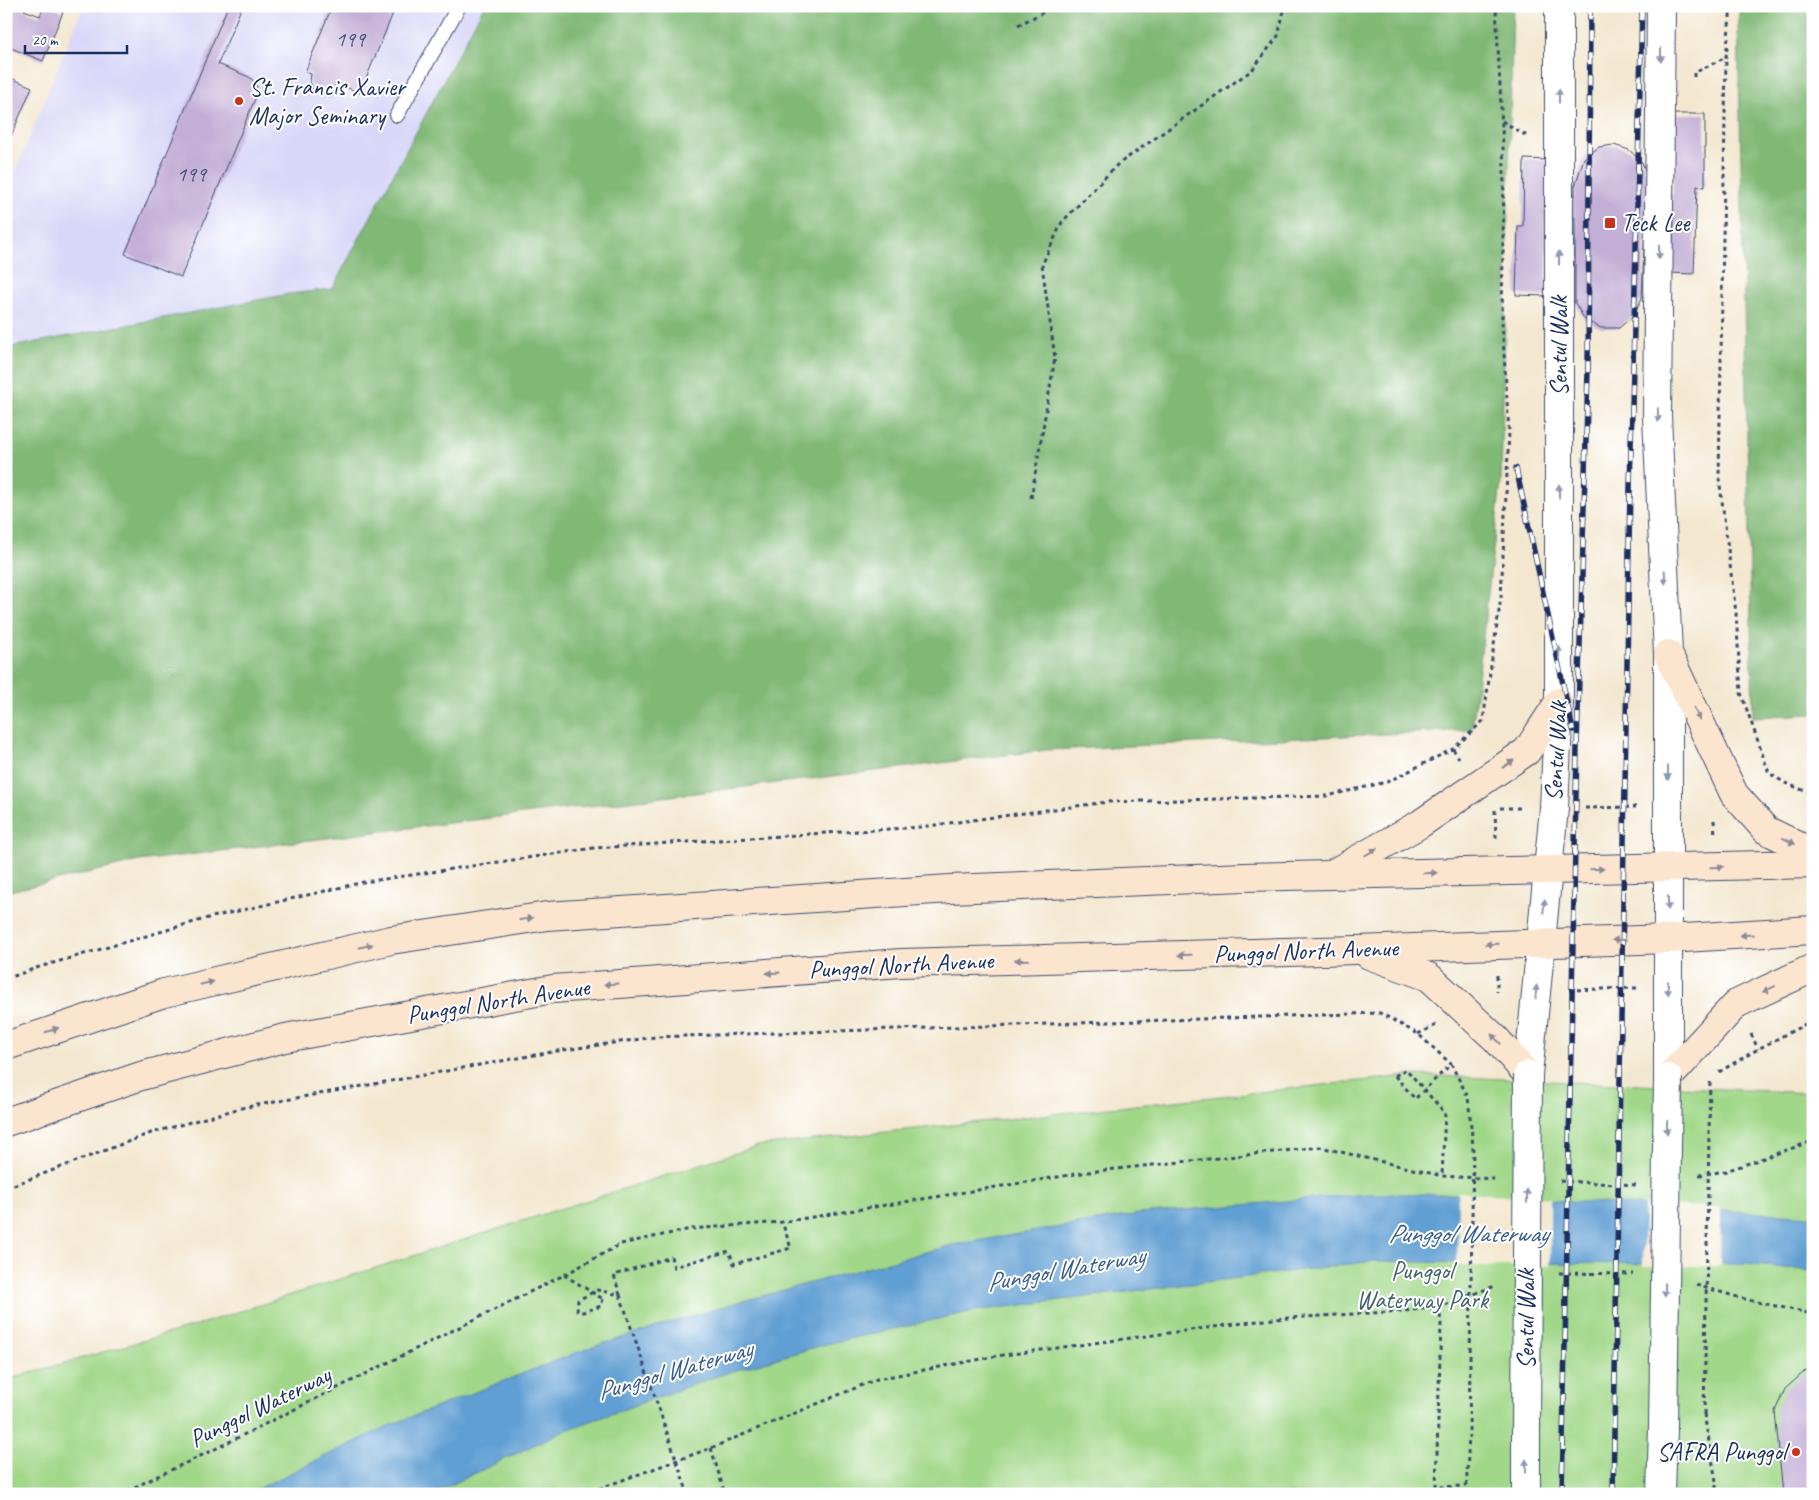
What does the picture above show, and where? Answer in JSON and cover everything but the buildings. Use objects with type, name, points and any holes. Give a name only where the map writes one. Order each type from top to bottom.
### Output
[{"type":"main road","points":[[1668,654],[1734,794],[1766,830],[1813,853]]},
{"type":"main road","points":[[1329,876],[1420,824],[1527,751],[1559,702]]},
{"type":"main road","points":[[6,1046],[164,993],[391,940],[547,916],[950,889],[1329,876],[1813,864]]},
{"type":"main road","name":"Punggol North Avenue","points":[[6,1122],[141,1076],[285,1038],[553,989],[901,963],[1668,939],[1813,930]]},
{"type":"main road","points":[[1356,950],[1430,976],[1496,1039],[1528,1075]]},
{"type":"main road","points":[[1668,1078],[1736,1004],[1813,968]]},
{"type":"street","name":"Sentul Walk","points":[[1526,1494],[1528,1075],[1554,808],[1559,702],[1559,6]]},
{"type":"street","points":[[1661,6],[1658,416],[1668,654],[1668,1078],[1661,1494]]},
{"type":"lane","points":[[397,115],[459,6]]},
{"type":"path","points":[[1018,25],[1056,6]]},
{"type":"path","points":[[1031,498],[1055,358],[1042,265],[1062,222],[1117,165],[1252,70],[1278,36],[1285,6]]},
{"type":"path","points":[[6,979],[36,968],[208,918],[364,882],[594,848],[920,827],[1107,802],[1327,796],[1387,782],[1452,749],[1483,721],[1501,597],[1509,432],[1502,322],[1504,168],[1496,6]]},
{"type":"path","points":[[1731,6],[1726,57],[1719,477],[1736,613],[1741,693],[1769,773],[1785,783],[1813,794]]},
{"type":"path","points":[[1694,81],[1694,73],[1726,57]]},
{"type":"path","points":[[1502,121],[1527,136],[1530,144]]},
{"type":"path","points":[[1495,808],[1668,807]]},
{"type":"path","points":[[1497,992],[1668,987]]},
{"type":"path","points":[[6,1188],[151,1133],[241,1108],[557,1051],[655,1037],[1380,1013],[1418,1034],[1451,1064],[1468,1097],[1473,1146],[1469,1435],[1466,1494]]},
{"type":"path","points":[[1716,1494],[1716,1481],[1704,1414],[1710,1078],[1758,1049],[1813,1020]]},
{"type":"path","points":[[1442,1176],[1445,1113],[1406,1069],[1395,1076],[1415,1099],[1451,1064]]},
{"type":"path","points":[[1696,1176],[1726,1171],[1813,1141]]},
{"type":"path","name":"Punggol Waterway","points":[[120,1494],[229,1443],[564,1275],[621,1244],[691,1228],[782,1222],[1088,1172],[1320,1147],[1442,1176],[1499,1179]]},
{"type":"path","points":[[1556,1181],[1638,1185]]},
{"type":"path","points":[[688,1494],[614,1275],[671,1257],[674,1267],[729,1252],[734,1264],[792,1248],[782,1222]]},
{"type":"path","points":[[1558,1273],[1637,1274]]},
{"type":"path","points":[[564,1275],[603,1299],[600,1306],[583,1312],[576,1311],[578,1300],[597,1290],[620,1295]]},
{"type":"path","points":[[584,1494],[711,1448],[877,1379],[997,1356],[1273,1319],[1404,1312],[1439,1307],[1500,1284]]},
{"type":"path","points":[[1690,1284],[1748,1300],[1813,1314]]},
{"type":"path","points":[[1439,1307],[1441,1323],[1436,1486],[1466,1486]]},
{"type":"path","points":[[711,1448],[724,1494]]},
{"type":"shaded area","name":"St. Francis Xavier Major Seminary","points":[[83,6],[484,6],[332,289],[289,294],[6,348],[6,195]]},
{"type":"green space","points":[[484,6],[1513,6],[1501,482],[1472,730],[1047,750],[139,861],[6,892],[6,348],[289,294],[332,289]]},
{"type":"green space","points":[[1740,6],[1813,6],[1813,714],[1753,717],[1738,24]]},
{"type":"green space","name":"Punggol Waterway Park","points":[[1416,1075],[1813,1093],[1813,1494],[6,1494],[6,1380],[197,1325],[757,1146]]},
{"type":"water","points":[[1366,1194],[1452,1194],[1813,1216],[1813,1271],[1745,1264],[1374,1261],[974,1311],[826,1344],[723,1374],[563,1431],[432,1494],[247,1494],[388,1426],[586,1349],[728,1305],[952,1245],[1139,1214]]},
{"type":"pier","points":[[1458,1192],[1550,1198],[1550,1266],[1457,1266]]},
{"type":"pier","points":[[1644,1204],[1721,1208],[1720,1266],[1643,1266]]},
{"type":"railway","points":[[1562,1494],[1577,747],[1588,371],[1590,6]]},
{"type":"railway","points":[[1613,1494],[1630,488],[1642,6]]},
{"type":"railway","points":[[1516,468],[1573,730]]},
{"type":"place","name":"St. Francis Xavier Major Seminary","points":[[239,101]]},
{"type":"place","name":"Teck Lee","points":[[1610,223]]},
{"type":"place","name":"SAFRA Punggol","points":[[1796,1452]]}]
